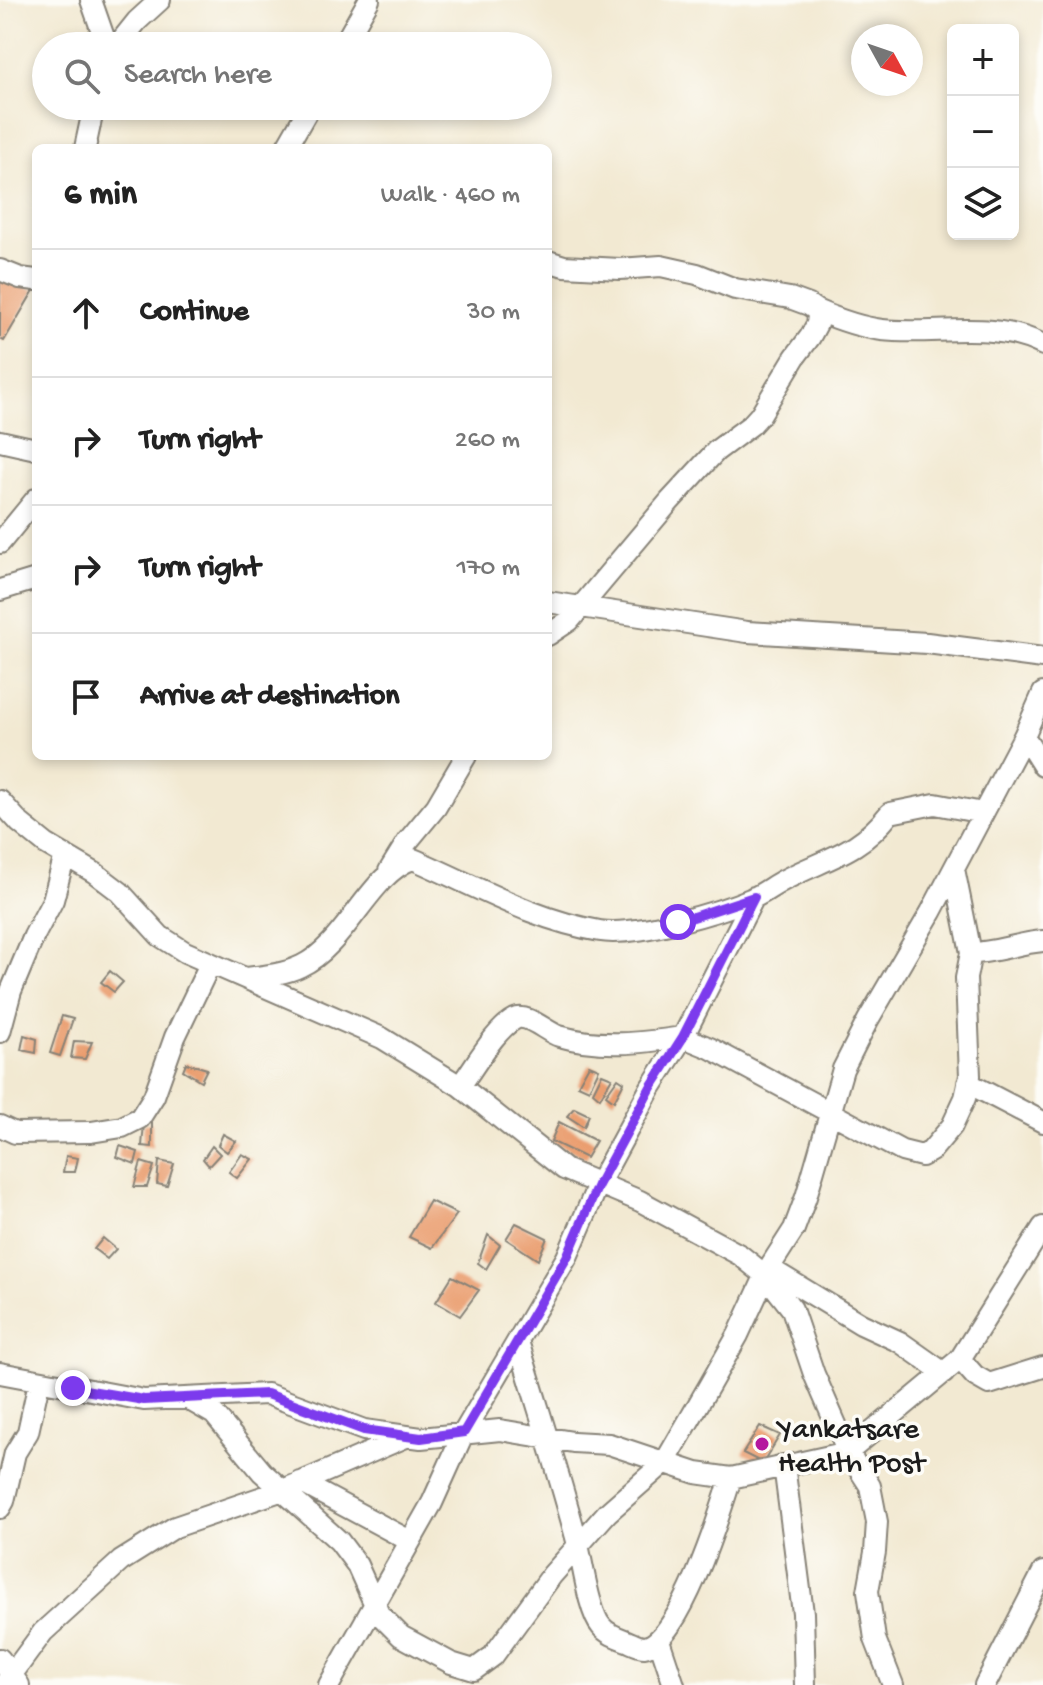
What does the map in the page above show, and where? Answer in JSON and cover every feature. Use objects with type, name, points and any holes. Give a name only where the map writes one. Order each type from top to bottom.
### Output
[{"type":"street","points":[[91,0],[102,32]]},
{"type":"street","points":[[128,32],[160,0]]},
{"type":"street","points":[[351,32],[369,0]]},
{"type":"street","points":[[86,144],[91,120]]},
{"type":"street","points":[[288,144],[302,120]]},
{"type":"street","points":[[552,262],[606,269],[661,266],[697,274],[735,289],[790,298],[842,322],[884,330],[1001,333],[1029,338],[1043,345]]},
{"type":"street","points":[[0,270],[32,279]]},
{"type":"street","points":[[552,633],[582,606],[590,593],[716,451],[760,415],[817,324],[816,310]]},
{"type":"street","points":[[0,441],[32,448]]},
{"type":"street","points":[[0,543],[32,504]]},
{"type":"street","points":[[0,590],[32,580]]},
{"type":"street","points":[[552,602],[747,632],[927,643],[1043,658]]},
{"type":"street","points":[[291,1486],[357,1565],[379,1614],[401,1636],[473,1677],[493,1656],[578,1545],[607,1513],[665,1462],[794,1229],[843,1069],[954,869],[1024,736],[1043,693]]},
{"type":"street","points":[[1024,736],[1042,763]]},
{"type":"street","points":[[246,978],[301,967],[324,951],[385,878],[407,842],[436,807],[464,760]]},
{"type":"street","points":[[0,801],[20,823],[120,892],[160,936],[210,964],[382,1038],[460,1086],[564,1169],[640,1201],[861,1324],[989,1384],[1043,1367]]},
{"type":"street","points":[[385,878],[403,862],[413,859],[505,902],[602,932],[678,922],[754,897],[846,853],[875,832],[890,813],[935,804],[983,813]]},
{"type":"street","points":[[0,1032],[7,985],[53,900],[65,855]]},
{"type":"street","points":[[460,1086],[502,1029],[516,1018],[524,1017],[558,1036],[596,1043],[638,1043],[683,1037],[710,1048],[902,1151],[922,1156],[931,1151],[952,1126],[965,1098],[968,1083],[966,978],[971,953],[954,869]]},
{"type":"street","points":[[329,1685],[432,1503],[464,1432],[567,1257],[598,1185],[651,1087],[683,1037],[754,897]]},
{"type":"street","points":[[971,953],[1043,941]]},
{"type":"street","points":[[0,1126],[25,1134],[91,1132],[122,1127],[140,1118],[154,1096],[175,1037],[210,964]]},
{"type":"street","points":[[968,1083],[1043,1122]]},
{"type":"street","points":[[0,1373],[144,1400],[267,1394],[364,1430],[421,1438],[500,1430],[609,1444],[696,1473],[731,1478],[848,1452],[952,1366],[1043,1227]]},
{"type":"street","points":[[768,1272],[792,1309],[814,1374],[848,1452],[870,1486],[877,1522],[868,1591],[875,1639],[893,1685]]},
{"type":"street","points":[[518,1341],[600,1625],[620,1639],[645,1647],[659,1640],[689,1593],[715,1529],[731,1478]]},
{"type":"street","points":[[0,1508],[15,1453],[28,1432],[39,1382]]},
{"type":"street","points":[[188,1399],[214,1414],[262,1472],[410,1541]]},
{"type":"street","points":[[9,1676],[43,1632],[84,1598],[121,1561],[175,1527],[291,1486],[408,1436]]},
{"type":"street","points":[[784,1465],[803,1613],[805,1685]]},
{"type":"street","points":[[985,1685],[1043,1572]]},
{"type":"street","points":[[659,1640],[674,1685]]},
{"type":"building","points":[[0,280],[32,289],[4,341],[0,339]]},
{"type":"building","points":[[110,971],[123,982],[114,992],[101,982]]},
{"type":"building","points":[[62,1016],[73,1019],[60,1056],[50,1053]]},
{"type":"building","points":[[24,1035],[37,1039],[36,1053],[21,1050]]},
{"type":"building","points":[[74,1041],[92,1042],[85,1059],[71,1058]]},
{"type":"building","points":[[186,1063],[207,1069],[201,1081],[183,1070]]},
{"type":"building","points":[[589,1065],[599,1069],[589,1090],[578,1085]]},
{"type":"building","points":[[602,1074],[612,1078],[600,1098],[593,1092]]},
{"type":"building","points":[[618,1078],[624,1082],[614,1101],[606,1095]]},
{"type":"building","points":[[574,1108],[589,1115],[584,1127],[567,1116]]},
{"type":"building","points":[[559,1122],[596,1141],[586,1158],[551,1141]]},
{"type":"building","points":[[152,1123],[152,1147],[142,1146],[144,1124]]},
{"type":"building","points":[[223,1134],[236,1141],[227,1152],[218,1145]]},
{"type":"building","points":[[120,1146],[138,1152],[135,1164],[117,1157]]},
{"type":"building","points":[[212,1146],[220,1154],[209,1166],[203,1159]]},
{"type":"building","points":[[242,1154],[252,1159],[237,1178],[229,1172]]},
{"type":"building","points":[[66,1156],[78,1158],[75,1172],[63,1172]]},
{"type":"building","points":[[159,1161],[174,1164],[167,1186],[157,1184]]},
{"type":"building","points":[[141,1162],[154,1166],[147,1187],[134,1187]]},
{"type":"building","points":[[430,1201],[457,1214],[432,1248],[409,1237]]},
{"type":"building","points":[[516,1223],[547,1238],[538,1260],[506,1239]]},
{"type":"building","points":[[488,1235],[500,1245],[486,1269],[478,1263]]},
{"type":"building","points":[[103,1238],[116,1249],[107,1259],[94,1249]]},
{"type":"building","points":[[452,1276],[479,1290],[460,1316],[436,1302]]},
{"type":"building","name":"Yankatsare Health Post","points":[[760,1426],[780,1435],[763,1463],[743,1453]]},
{"type":"place","name":"Yankatsare Health Post","points":[[762,1444]]},
{"type":"route","points":[[73,1388],[144,1400],[267,1394],[364,1430],[421,1438],[464,1432],[567,1257],[598,1185],[651,1087],[683,1037],[754,897],[678,922]]}]
